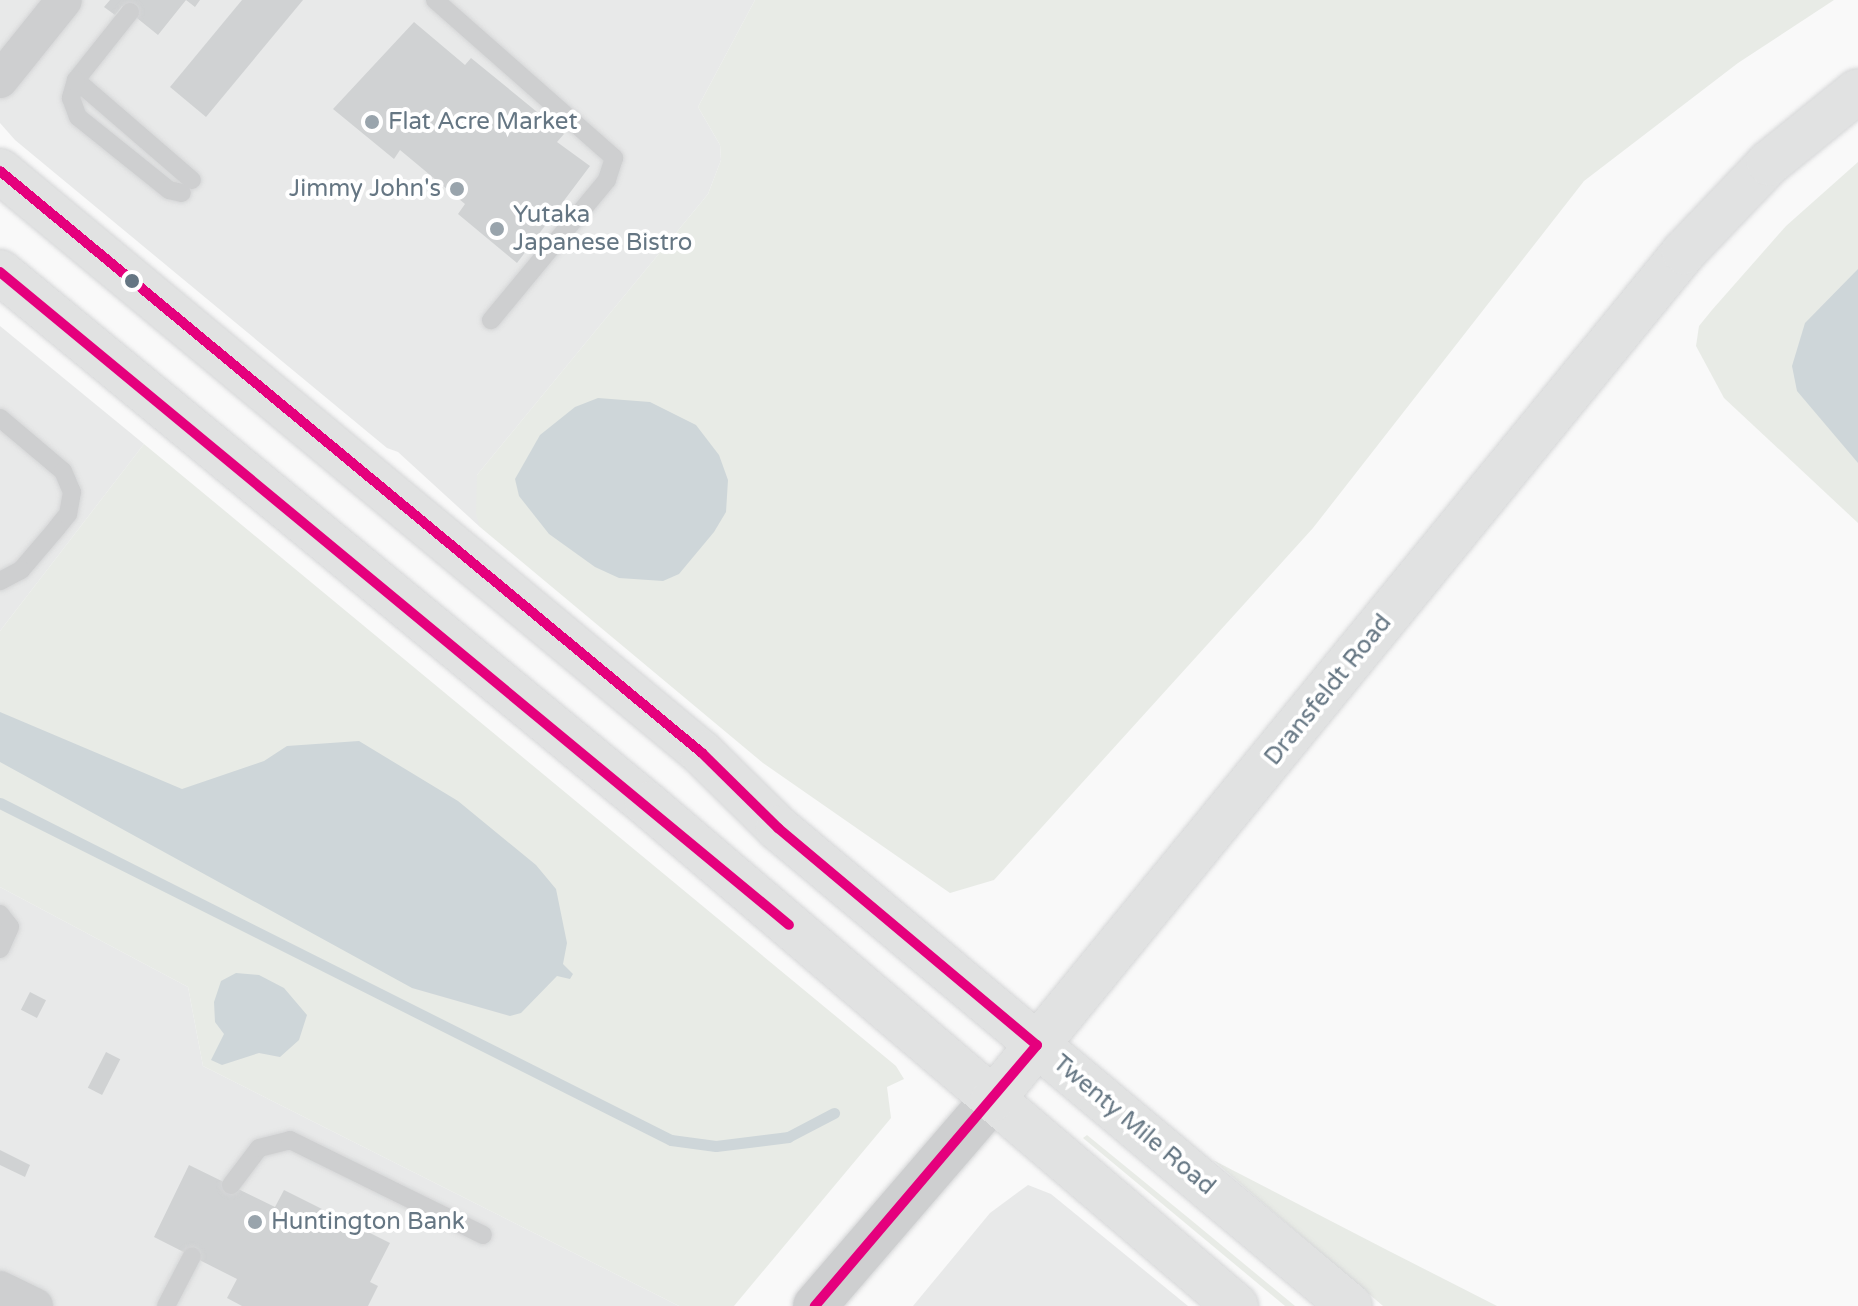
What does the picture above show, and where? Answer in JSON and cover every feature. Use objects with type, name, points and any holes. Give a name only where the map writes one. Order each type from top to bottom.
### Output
[{"type":"main road","name":"Dransfeldt Road","points":[[993,1099],[1684,252],[1769,163],[1858,91]]},
{"type":"main road","name":"Twenty Mile Road","points":[[0,171],[702,753],[778,828],[1350,1306]]},
{"type":"main road","points":[[0,272],[647,804],[1236,1306]]},
{"type":"street","points":[[0,80],[64,0]]},
{"type":"street","name":"Dransfeldt Road","points":[[815,1306],[993,1099]]},
{"type":"street","points":[[0,1289],[35,1306]]},
{"type":"lane","points":[[435,0],[614,158],[607,180],[491,320]]},
{"type":"lane","points":[[130,12],[76,80],[187,186]]},
{"type":"lane","points":[[0,418],[63,471],[72,492],[68,514],[56,529],[21,570],[0,581]]},
{"type":"lane","points":[[0,914],[10,927],[0,949]]},
{"type":"lane","points":[[231,1185],[259,1148],[290,1140],[483,1235]]},
{"type":"lane","points":[[173,1304],[192,1256]]},
{"type":"shaded area","points":[[0,0],[755,0],[698,107],[720,145],[721,160],[708,194],[477,475],[480,527],[398,452],[387,448],[15,140],[0,123]]},
{"type":"shaded area","points":[[755,0],[1834,0],[1738,63],[1584,181],[1313,528],[994,880],[950,893],[763,763],[480,527],[476,514],[477,475],[708,194],[721,160],[720,145],[698,107]]},
{"type":"shaded area","points":[[1858,162],[1858,523],[1724,398],[1696,346],[1699,326],[1712,310],[1786,226]]},
{"type":"shaded area","points":[[1858,269],[1858,463],[1797,391],[1792,366],[1805,323]]},
{"type":"shaded area","points":[[0,326],[144,444],[0,631]]},
{"type":"shaded area","points":[[598,398],[650,402],[696,425],[719,455],[728,480],[726,512],[714,532],[679,574],[663,581],[619,578],[595,567],[549,534],[519,496],[515,479],[540,435],[575,407]]},
{"type":"shaded area","points":[[144,444],[896,1066],[904,1079],[887,1087],[891,1118],[734,1306],[679,1306],[203,1066],[188,987],[0,887],[0,631]]},
{"type":"shaded area","points":[[0,712],[182,789],[264,761],[287,746],[359,741],[458,801],[536,865],[556,889],[567,943],[563,964],[573,974],[570,979],[557,976],[521,1013],[510,1016],[412,988],[0,762]]},
{"type":"shaded area","points":[[0,887],[188,987],[203,1066],[679,1306],[0,1306]]},
{"type":"shaded area","points":[[236,973],[259,975],[284,988],[307,1015],[299,1040],[280,1057],[259,1053],[222,1065],[211,1060],[224,1034],[215,1022],[214,1002],[221,981]]},
{"type":"shaded area","points":[[1087,1135],[1295,1306],[1285,1306],[1083,1138]]},
{"type":"shaded area","points":[[1213,1160],[1387,1250],[1497,1306],[1383,1306]]},
{"type":"shaded area","points":[[1028,1185],[1051,1194],[1188,1306],[913,1306],[990,1213]]},
{"type":"building","points":[[110,0],[186,0],[158,35],[122,6],[115,15],[104,7]]},
{"type":"building","points":[[186,0],[200,0],[195,7]]},
{"type":"building","points":[[242,0],[303,0],[206,117],[170,87]]},
{"type":"building","points":[[414,22],[465,65],[471,58],[564,134],[557,142],[590,166],[517,263],[458,214],[465,204],[400,150],[394,159],[333,109]]},
{"type":"building","points":[[30,992],[46,1000],[37,1018],[21,1010]]},
{"type":"building","points":[[106,1052],[120,1059],[102,1095],[88,1088]]},
{"type":"building","points":[[0,1150],[30,1165],[25,1177],[0,1165]]},
{"type":"building","name":"Huntington Bank","points":[[189,1165],[275,1207],[284,1190],[390,1243],[370,1282],[378,1286],[368,1306],[242,1306],[227,1298],[237,1279],[154,1237]]},
{"type":"waterway","points":[[0,803],[671,1140],[716,1146],[788,1137],[834,1113]]},
{"type":"transit line","points":[[0,171],[702,753],[778,828],[1037,1045],[815,1306]]},
{"type":"transit line","points":[[0,272],[789,925]]},
{"type":"place","name":"Flat Acre Market","points":[[372,122]]},
{"type":"place","name":"Jimmy John's","points":[[457,189]]},
{"type":"place","name":"Yutaka Japanese Bistro","points":[[497,229]]},
{"type":"place","name":"Huntington Bank","points":[[255,1222]]}]
